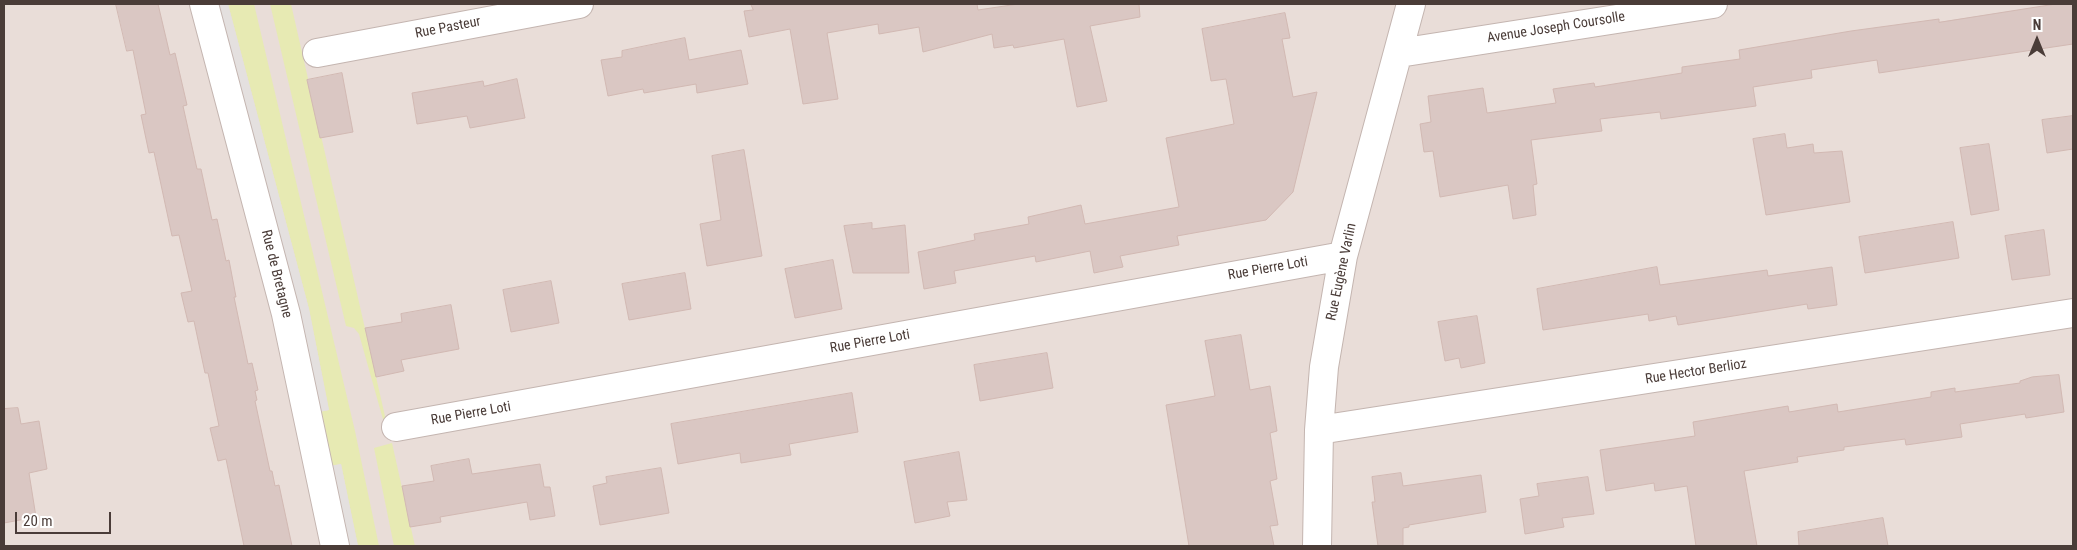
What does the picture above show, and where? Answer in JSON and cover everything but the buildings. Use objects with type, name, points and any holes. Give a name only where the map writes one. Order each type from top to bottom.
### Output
[{"type":"street","name":"Rue de Bretagne","points":[[204,4],[286,314],[335,546]]},
{"type":"street","name":"Rue Pasteur","points":[[316,53],[579,4]]},
{"type":"street","name":"Rue Eugène Varlin","points":[[1317,546],[1319,430],[1324,368],[1343,256],[1411,4]]},
{"type":"street","name":"Avenue Joseph Coursolle","points":[[1399,53],[1713,4]]},
{"type":"street","name":"Rue Pierre Loti","points":[[396,427],[1343,256]]},
{"type":"street","name":"Rue Hector Berlioz","points":[[1319,430],[2073,313]]},
{"type":"shaded area","points":[[4,4],[2073,4],[2073,546],[4,546]]},
{"type":"shaded area","points":[[216,4],[228,4],[309,309],[329,410],[319,412]]},
{"type":"shaded area","points":[[341,464],[358,546],[346,546],[330,466]]},
{"type":"green space","points":[[228,4],[254,4],[355,431],[379,546],[358,546],[341,464],[330,466],[319,412],[329,410],[309,309]]},
{"type":"green space","points":[[270,4],[291,4],[387,425],[384,423],[359,334],[354,328],[346,326]]},
{"type":"green space","points":[[392,443],[415,546],[394,546],[374,448]]}]
